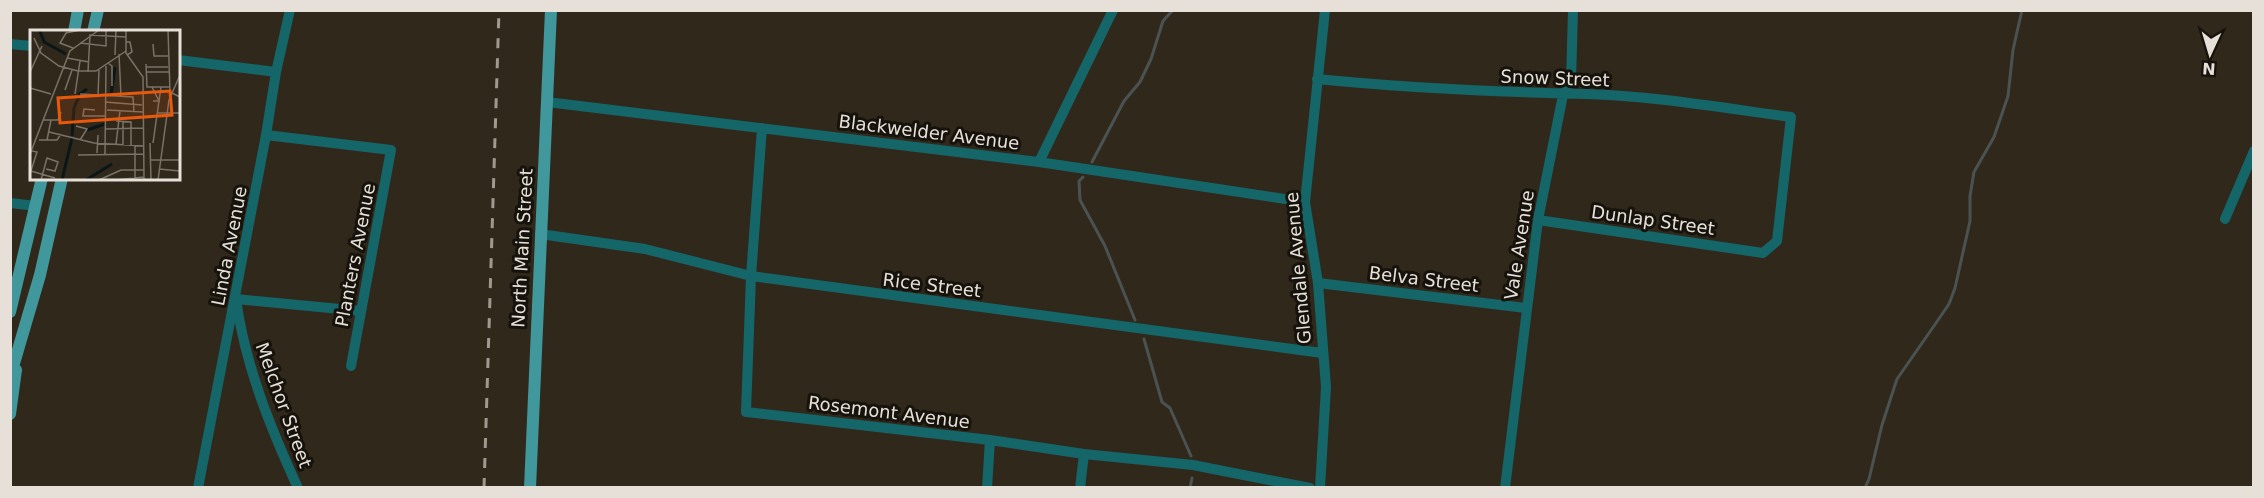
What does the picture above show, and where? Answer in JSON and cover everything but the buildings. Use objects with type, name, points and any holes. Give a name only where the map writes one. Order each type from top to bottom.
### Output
[{"type":"main road","points":[[74,30],[78,10]]},
{"type":"main road","points":[[93,30],[98,10]]},
{"type":"main road","name":"North Main Street","points":[[530,488],[551,10]]},
{"type":"main road","points":[[10,312],[42,180]]},
{"type":"main road","points":[[10,377],[40,274],[62,180]]},
{"type":"main road","points":[[10,414],[18,353]]},
{"type":"street","name":"Linda Avenue","points":[[198,488],[236,299],[276,72],[290,10]]},
{"type":"street","points":[[1040,162],[1113,10]]},
{"type":"street","name":"Glendale Avenue","points":[[1320,488],[1326,387],[1318,283],[1305,202],[1325,10]]},
{"type":"street","name":"Vale Avenue","points":[[1505,488],[1538,220],[1563,95],[1570,82],[1573,10]]},
{"type":"street","points":[[10,44],[30,46]]},
{"type":"street","points":[[180,60],[276,72]]},
{"type":"street","name":"Snow Street","points":[[1317,79],[1396,87],[1563,95],[1587,94],[1688,103],[1791,117],[1777,241],[1763,253]]},
{"type":"street","name":"Blackwelder Avenue","points":[[547,102],[1040,162],[1305,202]]},
{"type":"street","name":"Rosemont Avenue","points":[[762,128],[751,276],[746,412],[990,440],[1084,454],[1193,465],[1310,488]]},
{"type":"street","name":"Planters Avenue","points":[[266,135],[392,150],[351,366]]},
{"type":"street","points":[[2224,219],[2253,151]]},
{"type":"street","points":[[10,203],[36,206]]},
{"type":"street","name":"Dunlap Street","points":[[1538,220],[1763,253]]},
{"type":"street","name":"Rice Street","points":[[540,234],[645,249],[751,276],[1322,353]]},
{"type":"street","name":"Belva Street","points":[[1318,283],[1526,308]]},
{"type":"street","points":[[236,299],[361,311]]},
{"type":"street","name":"Melchor Street","points":[[236,299],[248,361],[264,409],[298,488]]},
{"type":"street","points":[[987,488],[990,440]]},
{"type":"street","points":[[1080,488],[1084,454]]},
{"type":"waterway","points":[[1092,162],[1124,101],[1140,82],[1151,59],[1163,21],[1173,10]]},
{"type":"waterway","points":[[1865,488],[1897,379],[1949,304],[1955,288],[1970,221],[1970,196],[1974,172],[1994,137],[2008,96],[2013,50],[2022,10]]},
{"type":"waterway","points":[[1083,177],[1079,181],[1080,200],[1105,246],[1135,320]]},
{"type":"waterway","points":[[1144,339],[1162,402],[1170,408],[1191,456]]},
{"type":"waterway","points":[[1190,488],[1192,478]]},
{"type":"railway","points":[[484,488],[499,10]]}]
